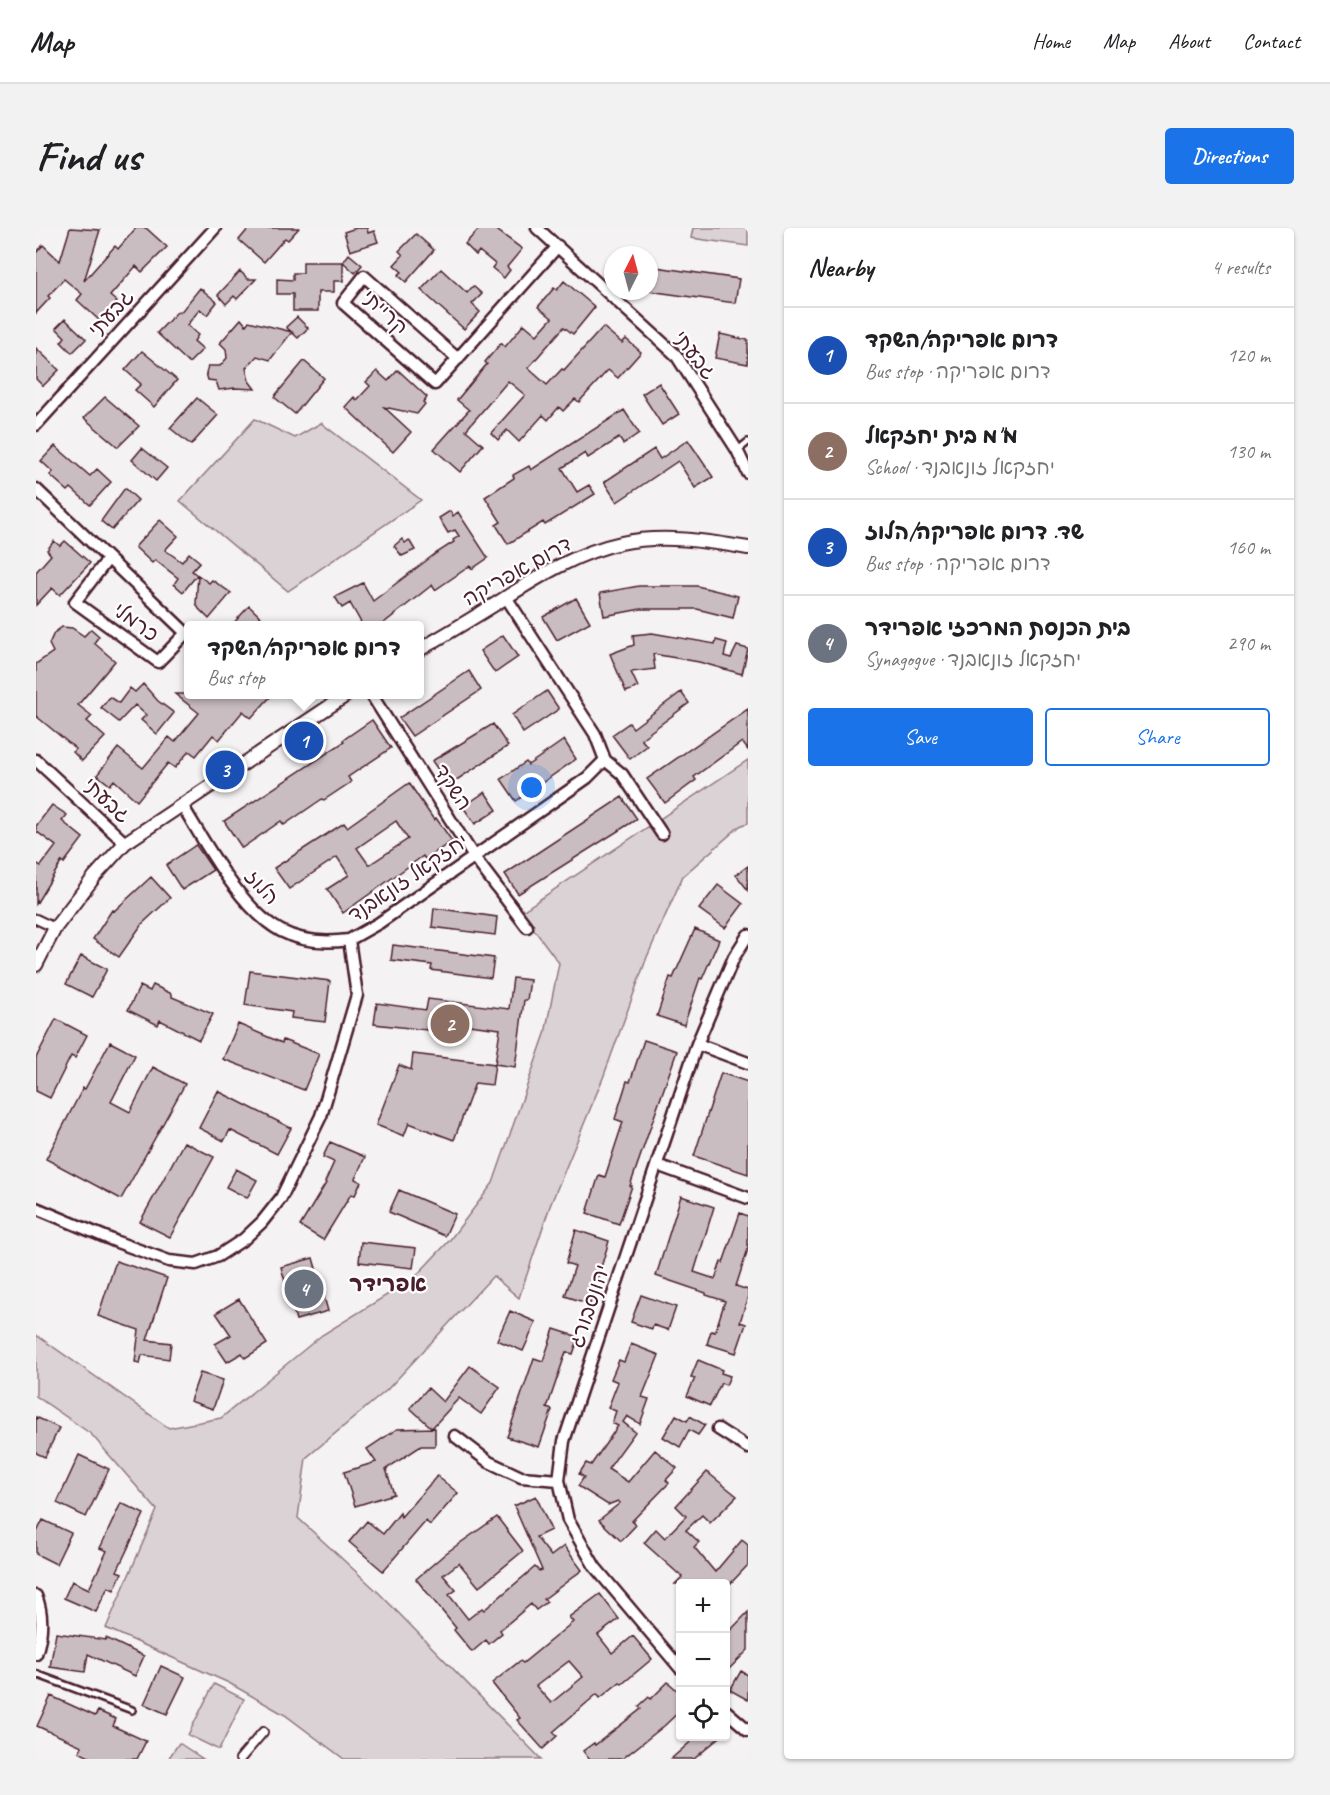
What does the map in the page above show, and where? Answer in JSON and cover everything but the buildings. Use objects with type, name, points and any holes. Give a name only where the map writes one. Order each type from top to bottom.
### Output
[{"type":"street","name":"גבעתי","points":[[36,425],[215,228]]},
{"type":"street","name":"גבעתי","points":[[537,228],[676,355],[737,450],[748,473]]},
{"type":"street","name":"קרייתי","points":[[458,359],[364,276],[343,303],[435,384],[458,359],[558,246]]},
{"type":"street","name":"כרמלי","points":[[36,489],[184,631]]},
{"type":"street","name":"דרום אפריקה","points":[[424,648],[527,583],[581,555],[621,543],[662,539],[705,541],[748,548]]},
{"type":"street","name":"כרמלי","points":[[108,559],[75,602],[158,662],[184,635]]},
{"type":"street","points":[[506,597],[595,734],[604,760],[622,774],[662,834]]},
{"type":"street","points":[[36,965],[55,928],[95,876],[125,843],[341,699]]},
{"type":"street","name":"השקד","points":[[373,699],[474,857],[527,927]]},
{"type":"street","name":"גבעתי","points":[[36,760],[125,843]]},
{"type":"street","name":"יחזקאל זונאבנד","points":[[36,1208],[169,1261],[196,1264],[218,1256],[244,1239],[262,1222],[281,1198],[321,1116],[357,995],[349,940],[380,923],[587,778],[604,760]]},
{"type":"street","name":"הלוז","points":[[182,806],[228,880],[264,919],[282,932],[301,938],[327,943],[349,940]]},
{"type":"street","points":[[36,919],[55,928]]},
{"type":"street","name":"יהונסבורג","points":[[676,1662],[595,1567],[568,1520],[559,1480],[564,1441],[697,1044],[734,957],[748,935]]},
{"type":"street","points":[[697,1044],[748,1063]]},
{"type":"street","points":[[657,1166],[748,1198]]},
{"type":"street","points":[[718,1429],[748,1448]]},
{"type":"street","points":[[455,1436],[489,1462],[521,1477],[559,1480]]},
{"type":"street","points":[[36,1596],[40,1606],[42,1625],[36,1654]]},
{"type":"street","points":[[730,1714],[748,1730]]},
{"type":"street","points":[[240,1759],[263,1732]]},
{"type":"lane","points":[[737,450],[748,442]]},
{"type":"lane","points":[[36,1674],[132,1710]]},
{"type":"shaded area","points":[[693,228],[748,228],[748,246],[691,238]]},
{"type":"shaded area","points":[[255,419],[295,438],[321,423],[421,500],[288,591],[180,501]]},
{"type":"shaded area","points":[[748,760],[748,823],[740,826],[683,876],[647,957],[603,1078],[550,1206],[519,1298],[493,1276],[387,1390],[306,1458],[298,1518],[379,1593],[541,1759],[344,1759],[285,1715],[229,1683],[106,1628],[157,1510],[91,1434],[36,1396],[36,1335],[169,1428],[221,1418],[322,1335],[413,1279],[449,1241],[493,1183],[545,1034],[559,963],[521,912]]},
{"type":"shaded area","points":[[214,1684],[244,1699],[219,1750],[188,1735]]},
{"type":"shaded area","points":[[179,1743],[203,1759],[168,1759]]},
{"type":"place","name":"דרום אפריקה/השקד","points":[[304,741]]},
{"type":"place","name":"שד. דרום אפריקה/הלוז","points":[[225,770]]},
{"type":"place","name":"מ\"מ בית יחזקאל","points":[[450,1024]]},
{"type":"place","name":"בית הכנסת המרכזי אפרידר","points":[[304,1289]]},
{"type":"district","name":"אפרידר","points":[[388,1283]]}]
